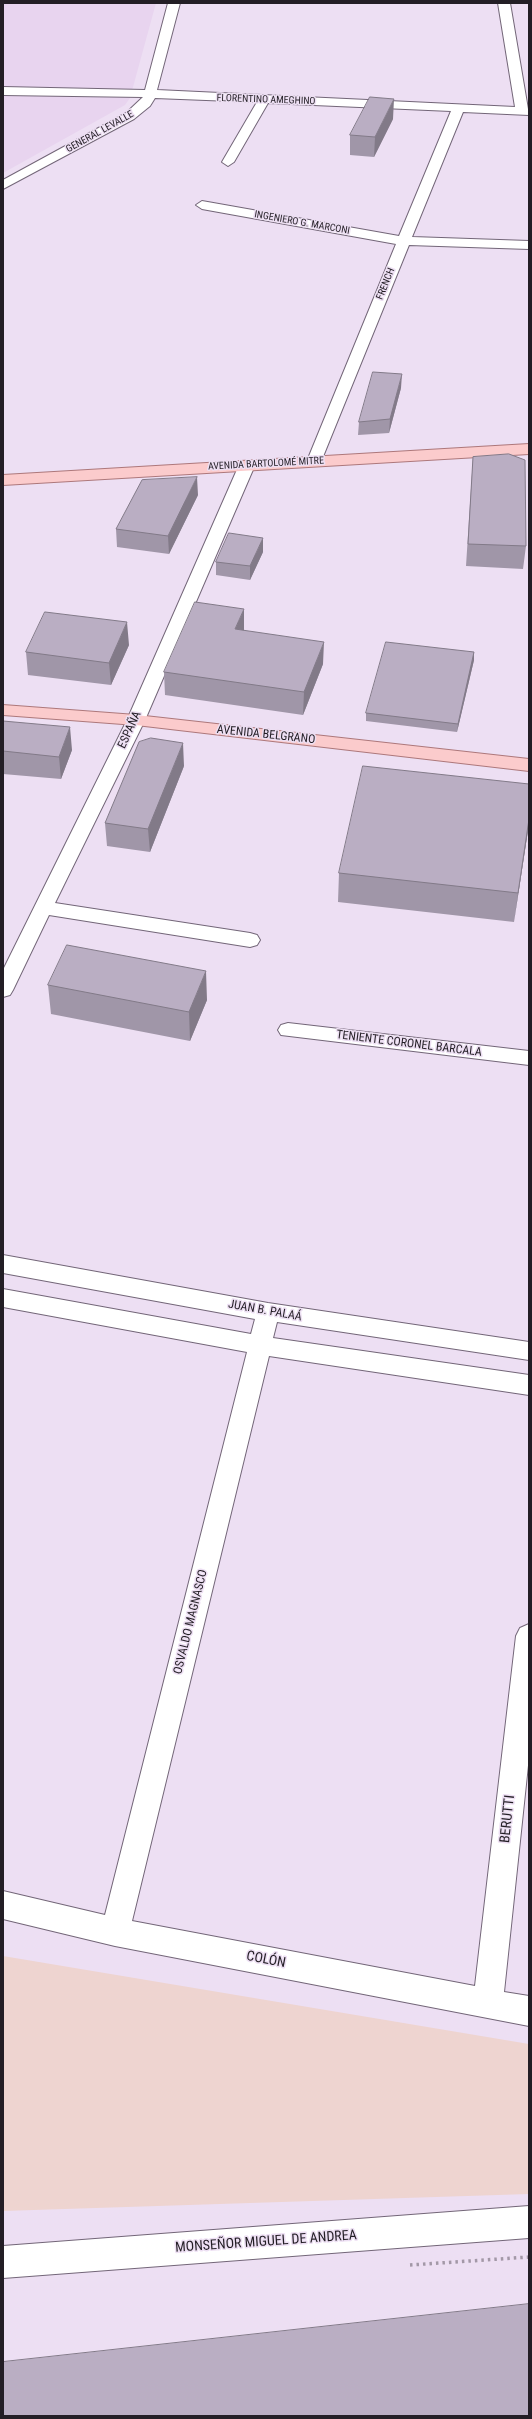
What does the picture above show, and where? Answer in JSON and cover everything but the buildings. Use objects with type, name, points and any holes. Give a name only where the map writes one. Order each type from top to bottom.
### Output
[{"type":"main road","name":"AVENIDA BARTOLOMÉ MITRE","points":[[3,480],[529,449]]},
{"type":"main road","name":"AVENIDA BELGRANO","points":[[3,710],[136,720],[529,764]]},
{"type":"street","name":"GENERAL LEVALLE","points":[[3,185],[130,116],[146,103],[150,95],[174,3]]},
{"type":"street","points":[[504,3],[526,111]]},
{"type":"street","name":"FLORENTINO AMEGHINO","points":[[3,90],[526,111]]},
{"type":"street","points":[[228,162],[264,100]]},
{"type":"street","name":"FRENCH","points":[[315,461],[458,108]]},
{"type":"street","name":"INGENIERO G. MARCONI","points":[[202,205],[403,241],[529,245]]},
{"type":"street","name":"ESPAÑA","points":[[3,990],[136,720],[247,465]]},
{"type":"street","points":[[44,908],[250,940]]},
{"type":"street","name":"TENIENTE CORONEL BARCALA","points":[[288,1030],[529,1058]]},
{"type":"street","name":"JUAN B. PALAÁ","points":[[3,1264],[268,1312],[529,1351]]},
{"type":"street","points":[[3,1298],[260,1345],[529,1385]]},
{"type":"street","name":"OSVALDO MAGNASCO","points":[[114,1932],[268,1312]]},
{"type":"street","name":"BERUTTI","points":[[488,2002],[529,1636]]},
{"type":"street","name":"COLÓN","points":[[3,1905],[114,1932],[529,2011]]},
{"type":"street","name":"MONSEÑOR MIGUEL DE ANDREA","points":[[3,2262],[529,2222]]},
{"type":"shaded area","points":[[3,3],[156,3],[130,98],[125,105],[3,173]]},
{"type":"shaded area","points":[[3,1956],[529,2044],[529,2194],[3,2211]]}]
